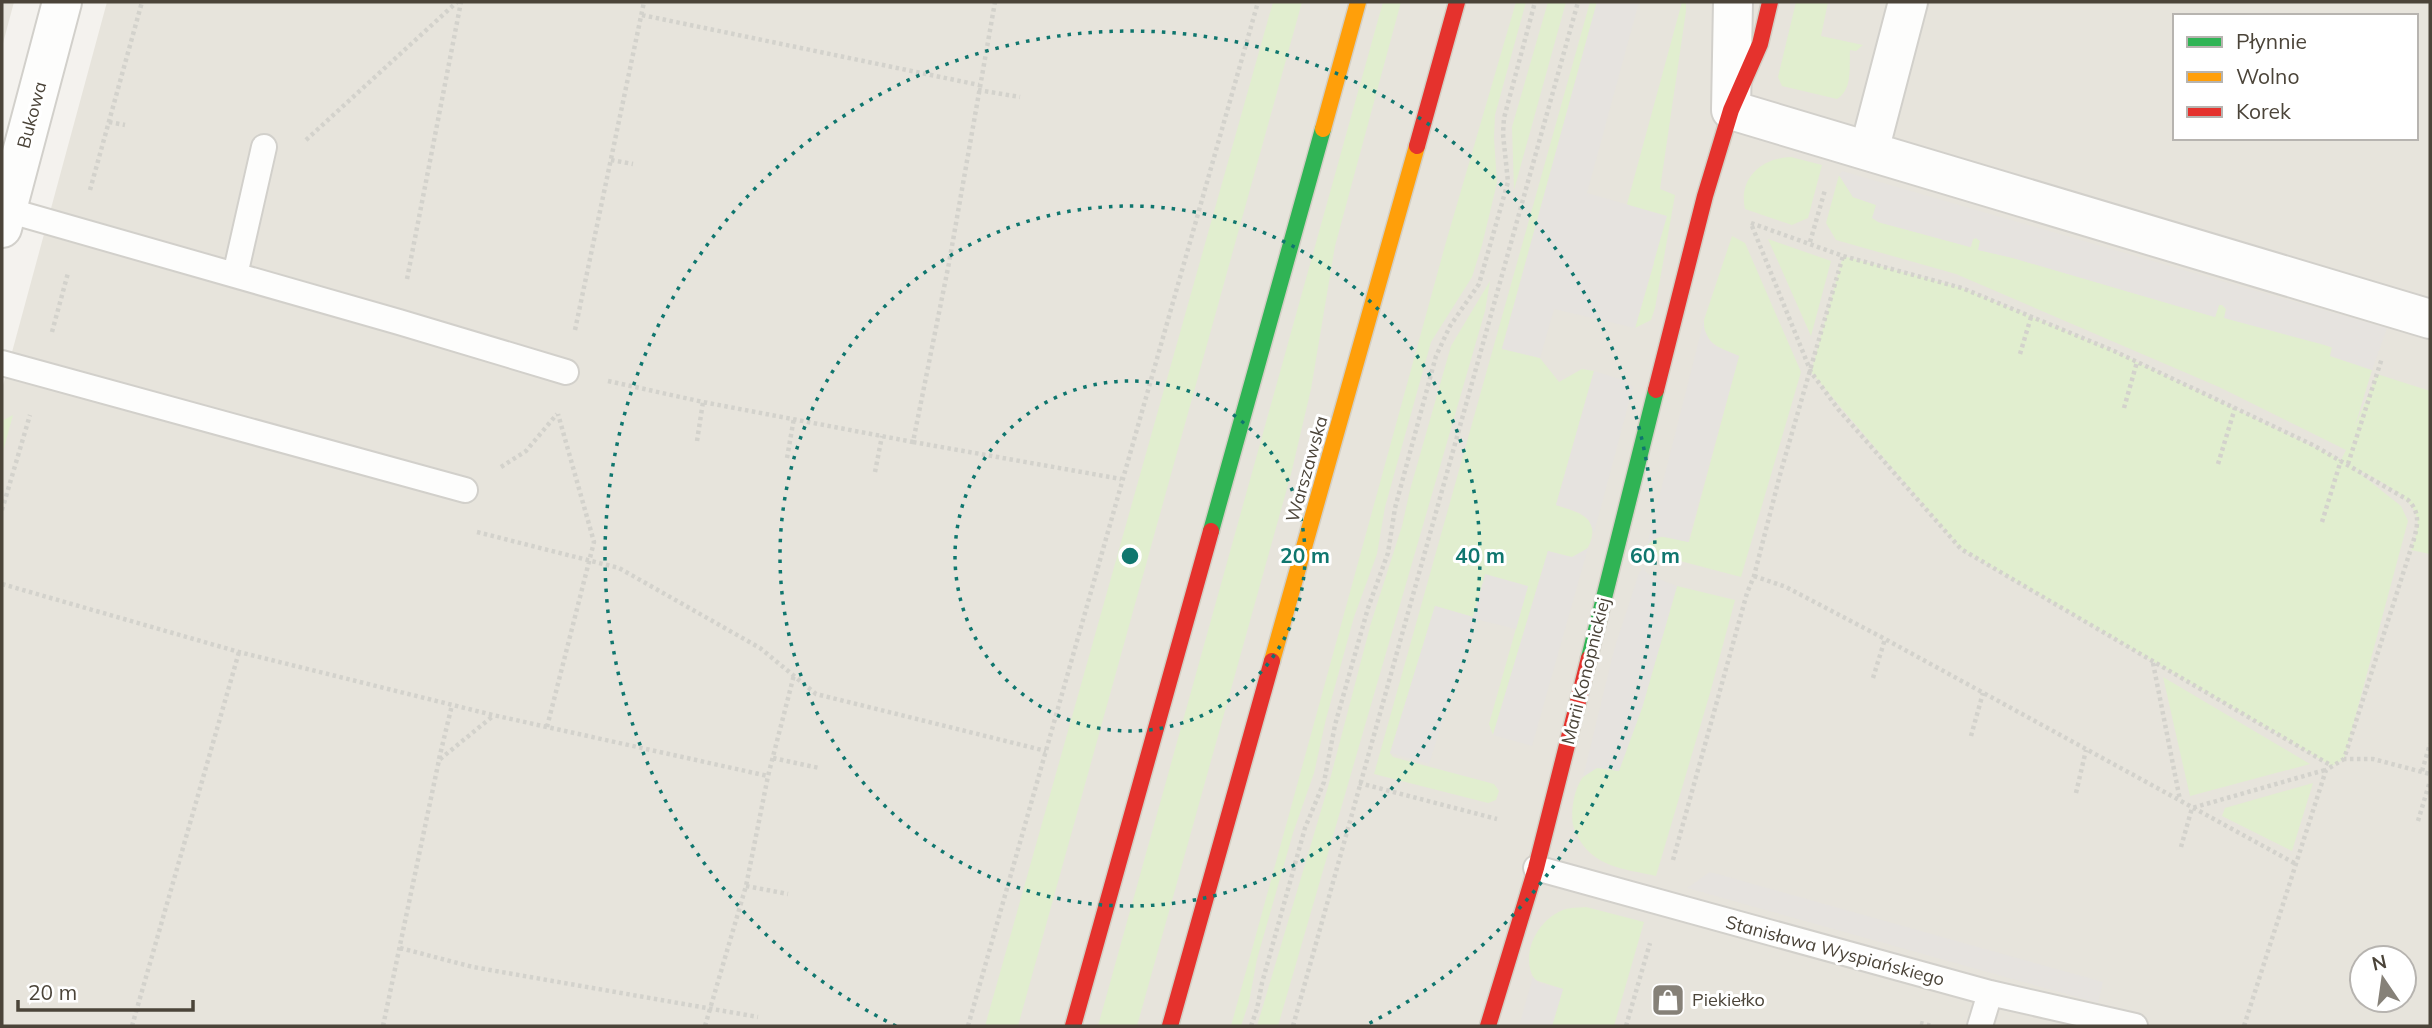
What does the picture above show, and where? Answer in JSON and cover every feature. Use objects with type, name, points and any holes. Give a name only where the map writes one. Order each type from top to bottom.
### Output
[{"type":"main road","points":[[1073,1026],[1358,2]]},
{"type":"main road","name":"Warszawska","points":[[1170,1026],[1457,2]]},
{"type":"main road","name":"Marii Konopnickiej","points":[[1488,1026],[1536,868],[1704,196],[1731,110],[1760,44],[1770,2]]},
{"type":"street","name":"Bukowa","points":[[4,219],[62,2]]},
{"type":"street","name":"Marii Konopnickiej","points":[[1731,110],[1733,2]]},
{"type":"street","points":[[1869,151],[1908,2]]},
{"type":"street","points":[[1731,110],[2414,314]]},
{"type":"lane","points":[[235,275],[264,147]]},
{"type":"lane","points":[[4,219],[235,275],[566,372]]},
{"type":"lane","points":[[2,363],[465,490]]},
{"type":"lane","name":"Stanisława Wyspiańskiego","points":[[1536,868],[1990,993],[2135,1026]]},
{"type":"lane","points":[[1980,1026],[1990,993]]},
{"type":"lane","points":[[2023,1001],[2041,1014],[2051,1026]]},
{"type":"path","points":[[256,185],[459,2]]},
{"type":"path","points":[[399,321],[459,2]]},
{"type":"path","points":[[547,727],[594,542],[557,413],[644,2]]},
{"type":"path","points":[[914,442],[995,2]]},
{"type":"path","points":[[968,1026],[1258,2]]},
{"type":"path","points":[[1251,1026],[1305,828],[1324,782],[1335,725],[1368,608],[1388,553],[1395,508],[1436,356],[1450,326],[1479,284],[1508,182],[1504,118],[1535,2]]},
{"type":"path","points":[[1293,1026],[1578,2]]},
{"type":"path","points":[[642,15],[1020,97]]},
{"type":"path","points":[[109,122],[125,125]]},
{"type":"path","points":[[611,160],[633,164]]},
{"type":"path","points":[[2332,766],[1961,549],[1838,409],[1811,372],[1750,222],[1843,256],[1962,288],[2031,317],[2235,408],[2341,460],[2408,500],[2416,511],[2418,524],[2344,759]]},
{"type":"path","points":[[1671,867],[1843,256]]},
{"type":"path","points":[[2348,464],[2414,314]]},
{"type":"path","points":[[2020,354],[2031,317]]},
{"type":"path","points":[[2124,408],[2137,362]]},
{"type":"path","points":[[566,372],[703,402],[1121,480]]},
{"type":"path","points":[[696,441],[703,402]]},
{"type":"path","points":[[2218,464],[2235,408]]},
{"type":"path","points":[[29,418],[42,422]]},
{"type":"path","points":[[787,458],[794,418]]},
{"type":"path","points":[[875,472],[882,436]]},
{"type":"path","points":[[2322,522],[2341,460]]},
{"type":"path","points":[[473,531],[619,568],[760,648],[816,694],[1046,751]]},
{"type":"path","points":[[1754,576],[1786,587],[1885,639],[2296,864]]},
{"type":"path","points":[[2,584],[239,652],[493,715],[768,776]]},
{"type":"path","points":[[1873,678],[1885,639]]},
{"type":"path","points":[[132,1026],[239,652]]},
{"type":"path","points":[[2153,662],[2180,800]]},
{"type":"path","points":[[705,1026],[746,886],[768,776],[794,675]]},
{"type":"path","points":[[1971,736],[1984,693]]},
{"type":"path","points":[[383,1026],[452,705]]},
{"type":"path","points":[[439,760],[493,715]]},
{"type":"path","points":[[2422,771],[2430,744]]},
{"type":"path","points":[[2076,793],[2086,749]]},
{"type":"path","points":[[773,758],[819,768]]},
{"type":"path","points":[[2192,807],[2326,770],[2344,759],[2373,759],[2430,774]]},
{"type":"path","points":[[2244,1026],[2326,770]]},
{"type":"path","points":[[2418,821],[2430,781]]},
{"type":"path","points":[[1359,783],[1545,832]]},
{"type":"path","points":[[2182,847],[2192,807]]},
{"type":"path","points":[[746,886],[788,894]]},
{"type":"path","points":[[1626,1026],[1651,937]]},
{"type":"path","points":[[400,948],[473,967],[758,1017]]},
{"type":"shaded area","points":[[2,2],[14,2],[2,47]]},
{"type":"shaded area","points":[[107,2],[2430,2],[2430,1026],[2,1026],[2,389]]},
{"type":"shaded area","points":[[1597,2],[1639,2],[1587,193],[1667,216],[1635,328],[1554,309],[1540,358],[1502,349]]},
{"type":"shaded area","points":[[1842,171],[2387,328],[2372,370],[2330,356],[2332,347],[2224,318],[2226,309],[2222,305],[2219,305],[2215,317],[1978,250],[1980,241],[1976,238],[1970,247],[1878,222],[1872,218],[1876,205],[1853,197],[1839,175]]},
{"type":"shaded area","points":[[1704,320],[1704,329],[1710,341],[1715,346],[1739,356],[1688,542],[1659,536],[1647,545]]},
{"type":"shaded area","points":[[1594,371],[1623,380],[1633,387],[1594,533],[1589,520],[1579,512],[1556,505]]},
{"type":"shaded area","points":[[1588,548],[1532,746],[1493,735],[1548,551],[1572,557]]},
{"type":"shaded area","points":[[1644,566],[1651,576],[1677,586],[1642,708],[1619,771],[1597,768],[1583,777],[1614,650],[1639,573]]},
{"type":"shaded area","points":[[1485,574],[1528,586],[1516,629],[1475,619],[1429,764],[1390,753],[1435,606],[1473,617]]},
{"type":"shaded area","points":[[1710,872],[2103,982],[2098,1003],[1687,888]]},
{"type":"shaded area","points":[[1533,977],[1539,983],[1563,989],[1552,1026],[1519,1026]]},
{"type":"green space","points":[[1273,2],[1302,2],[1018,1026],[985,1026]]},
{"type":"green space","points":[[1383,2],[1401,2],[1335,246],[1311,389],[1291,474],[1137,1026],[1098,1026]]},
{"type":"green space","points":[[1516,2],[1526,2],[1495,115],[1497,183],[1482,245],[1472,277],[1431,342],[1385,507],[1377,554],[1354,617],[1314,773],[1293,833],[1257,959],[1249,1002],[1241,1026],[1231,1026],[1446,242]]},
{"type":"green space","points":[[1548,2],[1566,2],[1514,190],[1512,127]]},
{"type":"green space","points":[[1590,2],[1597,2],[1502,348],[1540,358],[1559,382],[1582,369],[1594,371],[1556,505],[1578,513],[1589,521],[1592,527],[1590,543],[1584,552],[1575,557],[1548,551],[1493,735],[1489,724],[1528,586],[1473,617],[1435,606],[1390,753],[1393,757],[1494,784],[1499,791],[1496,800],[1488,803],[1374,774]]},
{"type":"green space","points":[[1682,2],[1686,2],[1686,11],[1660,189],[1675,195],[1655,308],[1651,320],[1635,328],[1654,263],[1627,204]]},
{"type":"green space","points":[[1796,2],[1828,2],[1821,36],[1863,45],[1856,51],[1850,50],[1848,84],[1837,99],[1782,86],[1778,77]]},
{"type":"green space","points":[[1791,157],[1822,165],[1808,218],[1792,225],[1745,209],[1745,188],[1754,172],[1771,161]]},
{"type":"green space","points":[[1839,175],[1853,197],[1877,205],[1878,222],[1971,247],[1973,239],[1976,238],[1980,241],[1979,250],[2215,317],[2219,305],[2223,305],[2226,309],[2333,348],[2331,356],[2372,370],[2355,426],[2377,374],[2430,391],[2430,554],[2411,550],[2418,522],[2408,502],[2391,488],[2353,468],[2401,506],[2408,521],[2344,759],[2332,766],[1961,549],[1811,372],[1843,256],[1962,288],[2114,351],[2341,460],[2346,450],[2219,387],[1956,274],[1836,240],[1826,223]]},
{"type":"green space","points":[[1732,236],[1745,243],[1801,372],[1741,577],[1642,551],[1654,540],[1663,537],[1689,542],[1739,356],[1714,344],[1704,328],[1704,320]]},
{"type":"green space","points":[[1768,239],[1831,261],[1811,336]]},
{"type":"green space","points":[[1490,281],[1485,311],[1278,1026],[1257,1026],[1328,787],[1371,623],[1402,526],[1451,346]]},
{"type":"green space","points":[[13,415],[2,455],[2,421]]},
{"type":"green space","points":[[1677,586],[1735,600],[1656,876],[1616,867],[1590,853],[1574,829],[1572,818],[1576,791],[1584,776],[1599,768],[1618,771],[1642,708]]},
{"type":"green space","points":[[2163,677],[2310,764],[2190,796]]},
{"type":"green space","points":[[2313,783],[2292,851],[2222,816],[2225,808]]},
{"type":"green space","points":[[1586,907],[1644,922],[1614,1026],[1552,1026],[1563,989],[1535,980],[1529,960],[1530,950],[1538,930],[1554,915],[1566,909]]},
{"type":"traffic: fast","points":[[1211,531],[1323,129]]},
{"type":"traffic: fast","points":[[1589,658],[1656,390]]},
{"type":"traffic: slow","points":[[1323,129],[1358,2]]},
{"type":"traffic: slow","points":[[1272,661],[1417,146]]},
{"type":"traffic: jam","points":[[1417,146],[1457,2]]},
{"type":"traffic: jam","points":[[1656,390],[1705,196],[1731,110],[1760,44],[1770,2]]},
{"type":"traffic: jam","points":[[1073,1026],[1211,531]]},
{"type":"traffic: jam","points":[[1488,1026],[1536,868],[1589,658]]},
{"type":"traffic: jam","points":[[1170,1026],[1272,661]]},
{"type":"place","name":"Piekiełko","points":[[1668,1000]]}]
